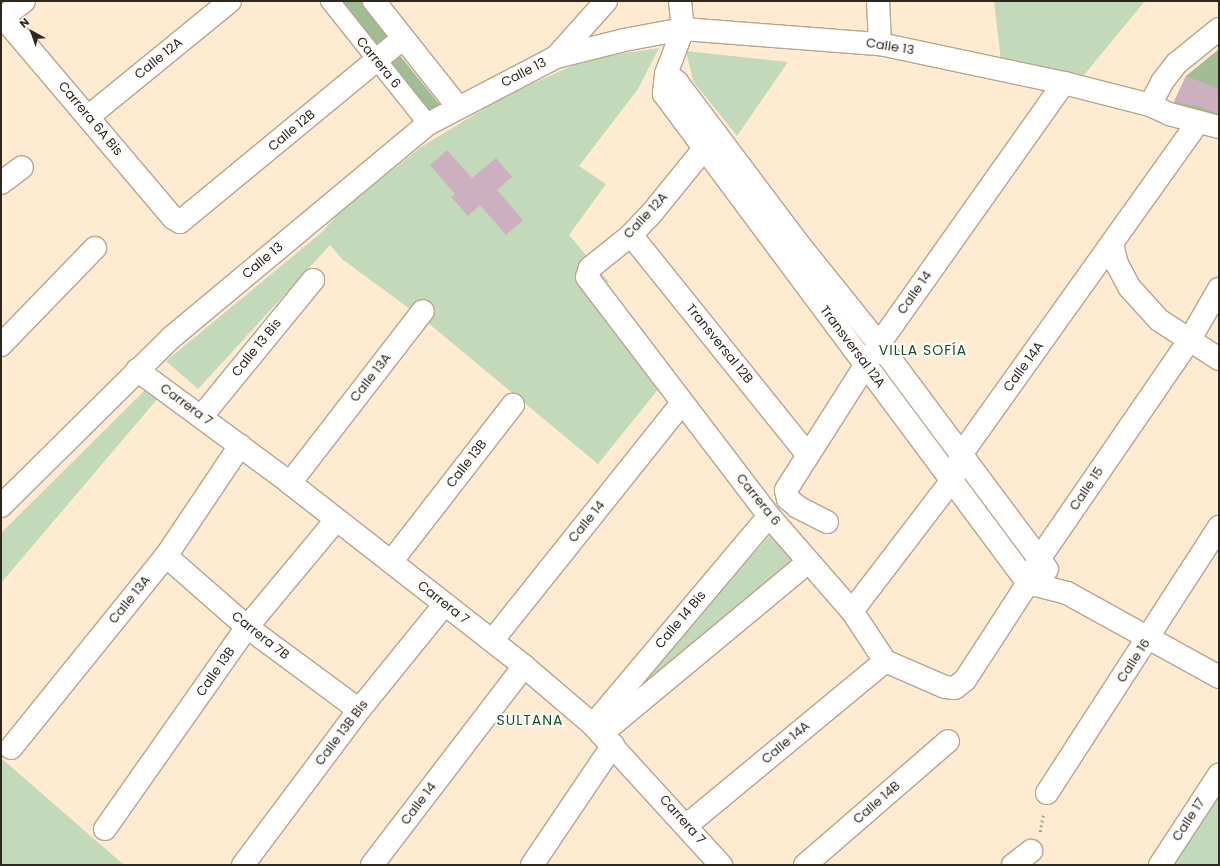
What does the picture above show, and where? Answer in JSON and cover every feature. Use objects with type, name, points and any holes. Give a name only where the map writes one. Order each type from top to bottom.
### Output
[{"type":"street","points":[[2,16],[24,1]]},
{"type":"street","name":"Calle 12A","points":[[88,118],[230,1]]},
{"type":"street","name":"Carrera 6","points":[[330,1],[376,61],[428,124]]},
{"type":"street","points":[[374,1],[458,107]]},
{"type":"street","name":"Calle 13","points":[[556,57],[606,1]]},
{"type":"street","points":[[680,1],[683,30]]},
{"type":"street","points":[[878,1],[880,44]]},
{"type":"street","name":"Carrera 6A Bis","points":[[2,16],[88,118],[180,222]]},
{"type":"street","points":[[1150,105],[1162,82],[1177,63],[1219,29]]},
{"type":"street","name":"Calle 13","points":[[1,506],[172,337],[428,124],[556,57],[624,40],[683,30],[880,44],[1064,83],[1150,105],[1197,123],[1219,127]]},
{"type":"street","name":"Transversal 12A","points":[[683,30],[666,74],[664,94],[703,150],[952,479],[1028,583],[1067,593],[1150,637],[1219,678]]},
{"type":"street","name":"Calle 12B","points":[[180,222],[403,38]]},
{"type":"street","name":"Transversal 12A","points":[[666,74],[677,82],[797,242],[879,344],[962,453],[1039,560],[1067,593]]},
{"type":"street","name":"Calle 14","points":[[803,554],[822,520],[798,507],[788,499],[786,490],[807,454],[867,367],[879,344],[1064,83]]},
{"type":"street","name":"Calle 14A","points":[[852,611],[952,479],[962,453],[1197,123]]},
{"type":"street","name":"Calle 12A","points":[[587,277],[590,268],[631,235],[703,150]]},
{"type":"street","points":[[1,184],[22,167]]},
{"type":"street","name":"Transversal 12B","points":[[631,235],[807,454]]},
{"type":"street","points":[[1112,244],[1117,264],[1130,288],[1159,320],[1219,359]]},
{"type":"street","points":[[1,345],[94,248]]},
{"type":"street","name":"Carrera 6","points":[[587,277],[768,516],[852,611],[885,661]]},
{"type":"street","name":"Calle 13 Bis","points":[[202,417],[313,280]]},
{"type":"street","name":"Calle 15","points":[[885,661],[922,678],[955,688],[965,680],[1028,583],[1039,560],[1190,339],[1219,289]]},
{"type":"street","name":"Calle 13A","points":[[290,483],[423,311]]},
{"type":"street","name":"Carrera 7","points":[[137,370],[290,483],[444,605],[524,666],[602,735],[687,825],[721,865]]},
{"type":"street","name":"Calle 14","points":[[492,641],[682,403]]},
{"type":"street","name":"Calle 13B","points":[[391,562],[513,405]]},
{"type":"street","name":"Calle 13A","points":[[11,748],[166,556],[240,446]]},
{"type":"street","name":"Calle 14 Bis","points":[[532,865],[602,735],[768,516]]},
{"type":"street","name":"Calle 13B","points":[[105,829],[248,627],[336,520]]},
{"type":"street","name":"Calle 16","points":[[1047,793],[1150,637],[1219,527]]},
{"type":"street","points":[[602,735],[803,554]]},
{"type":"street","name":"Carrera 7B","points":[[166,556],[248,627],[359,710]]},
{"type":"street","name":"Calle 13B Bis","points":[[243,865],[359,710],[444,605]]},
{"type":"street","name":"Calle 14A","points":[[687,825],[885,661]]},
{"type":"street","name":"Calle 14","points":[[372,865],[524,666]]},
{"type":"street","name":"Calle 14B","points":[[805,865],[948,741]]},
{"type":"street","name":"Calle 17","points":[[1160,865],[1219,775]]},
{"type":"street","points":[[1013,865],[1031,851]]},
{"type":"path","points":[[1031,851],[1040,835],[1047,793]]},
{"type":"green space","points":[[340,1],[362,1],[391,40],[375,51]]},
{"type":"green space","points":[[994,1],[1145,1],[1084,75],[1001,61]]},
{"type":"green space","points":[[659,48],[638,89],[579,166],[606,184],[569,235],[608,281],[597,304],[660,387],[598,464],[422,318],[342,259],[330,245],[198,389],[166,361],[321,233],[342,210],[421,147],[505,96],[587,59]]},
{"type":"green space","points":[[1219,49],[1219,123],[1172,106],[1186,76]]},
{"type":"green space","points":[[686,51],[788,62],[737,136],[693,81]]},
{"type":"green space","points":[[397,52],[439,104],[428,114],[385,61]]},
{"type":"green space","points":[[147,388],[159,397],[1,583],[1,533]]},
{"type":"green space","points":[[772,533],[799,563],[609,717]]},
{"type":"green space","points":[[1,758],[124,865],[1,865]]},
{"type":"green space","points":[[1219,793],[1219,865],[1171,865]]},
{"type":"building","points":[[1186,76],[1219,89],[1219,114],[1201,107],[1174,102]]},
{"type":"building","points":[[447,150],[472,178],[496,158],[512,177],[497,190],[523,220],[506,235],[480,205],[468,216],[451,197],[455,194],[430,165]]},
{"type":"district","name":"VILLA SOFÍA","points":[[923,350]]},
{"type":"district","name":"SULTANA","points":[[530,720]]}]
